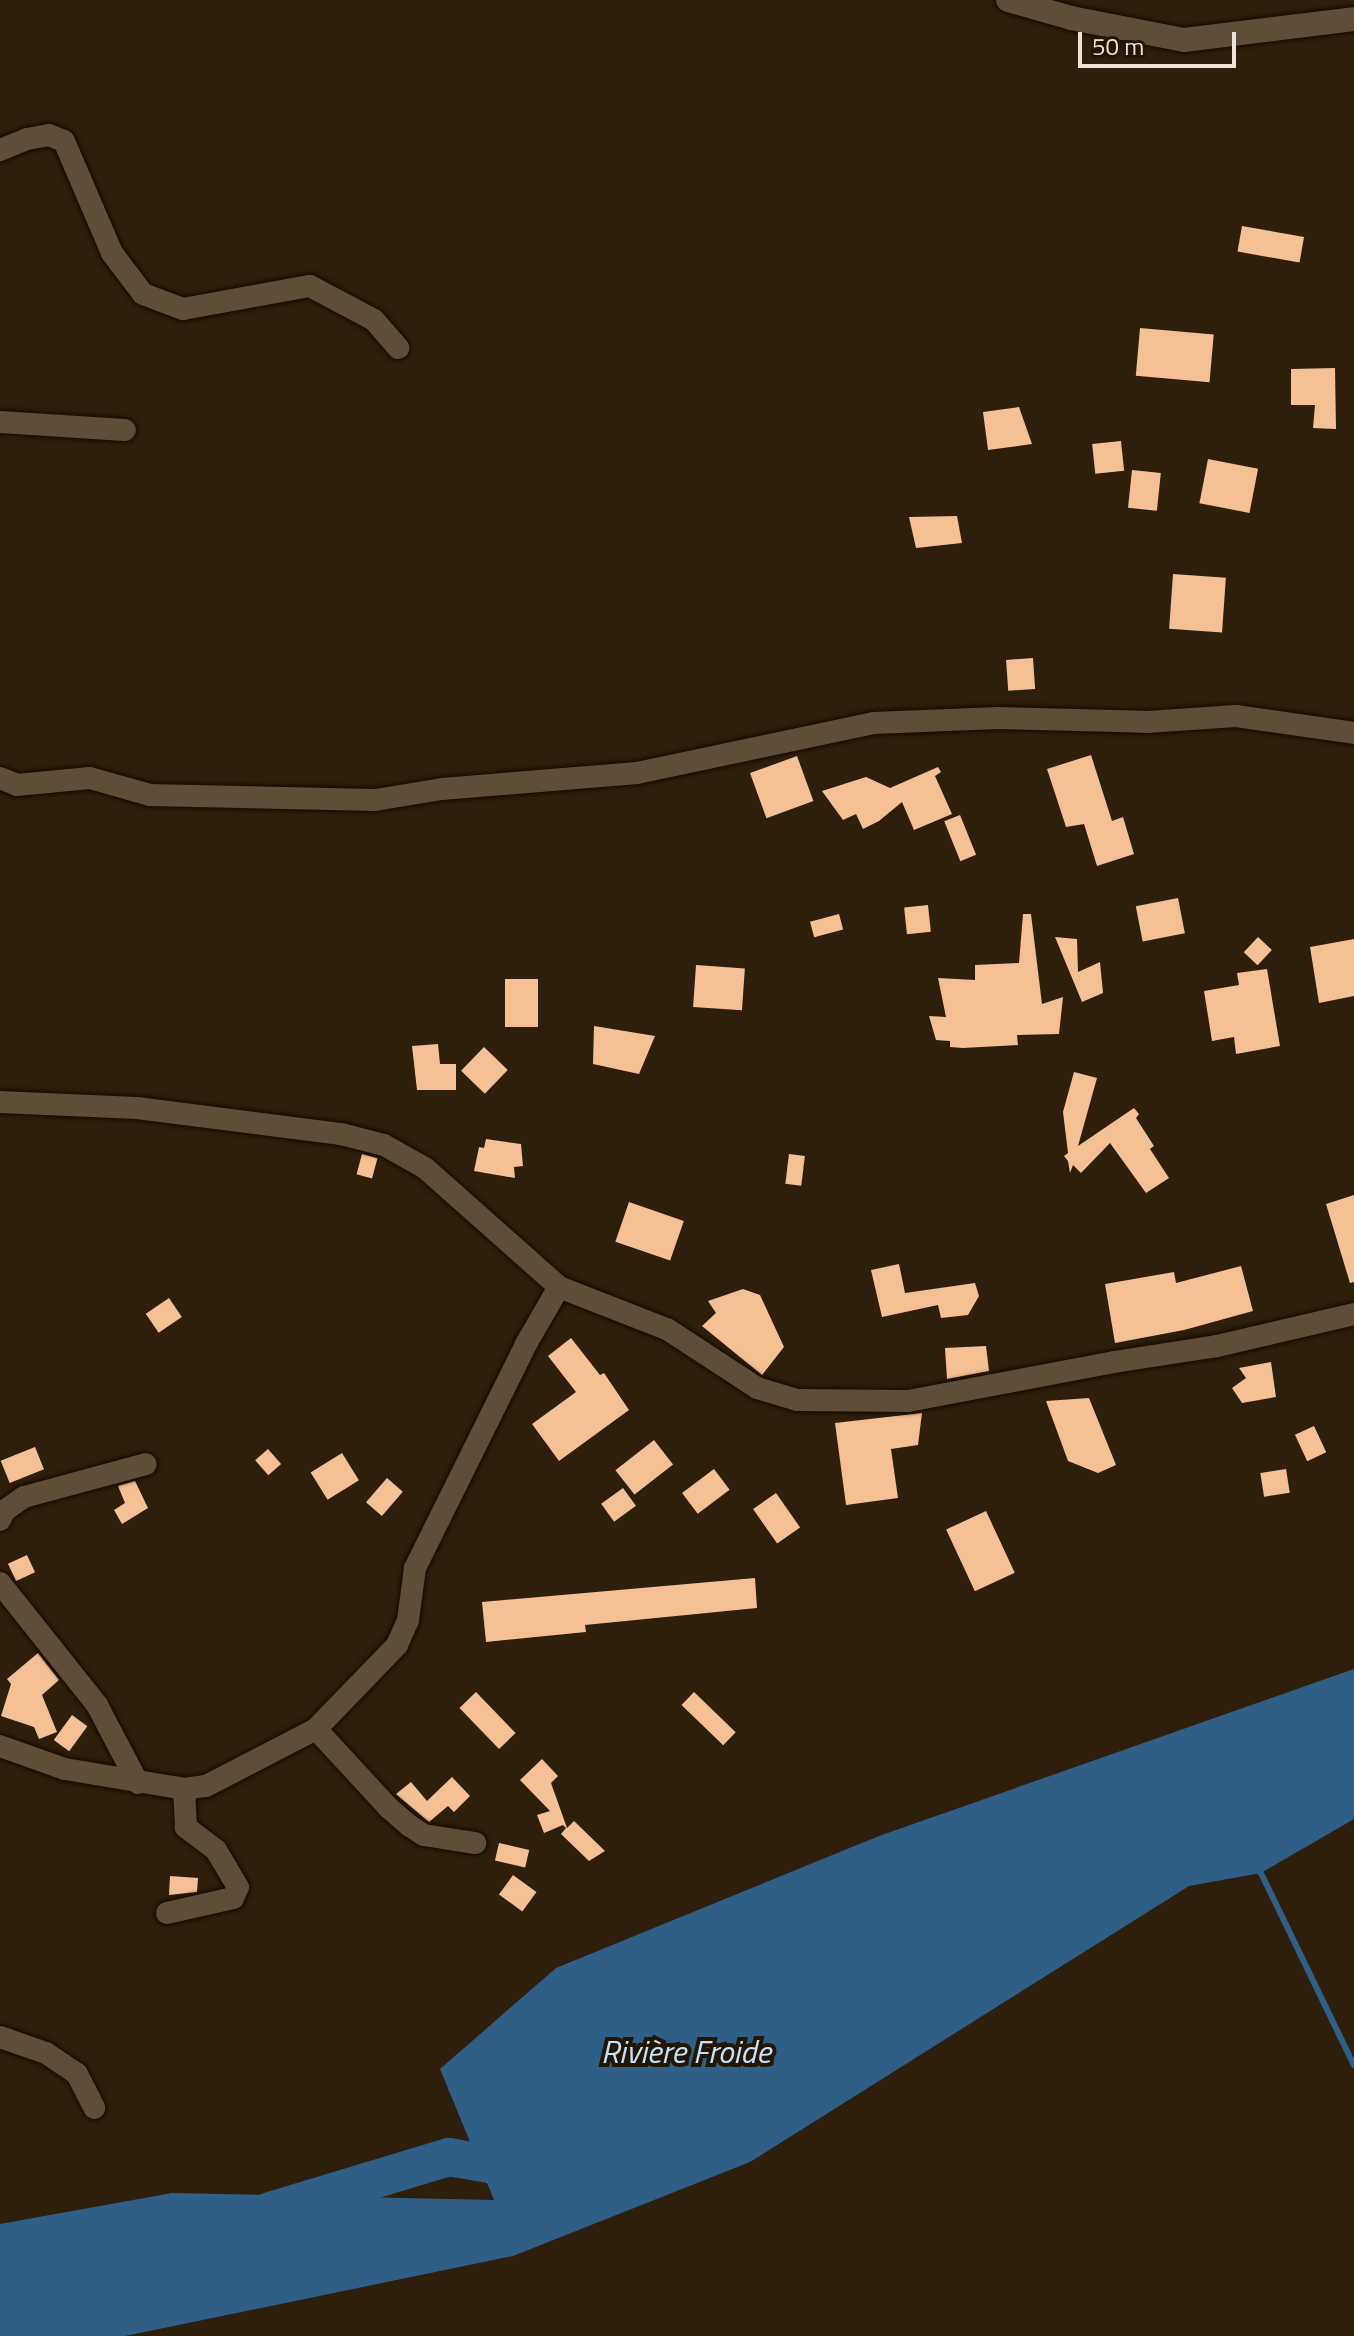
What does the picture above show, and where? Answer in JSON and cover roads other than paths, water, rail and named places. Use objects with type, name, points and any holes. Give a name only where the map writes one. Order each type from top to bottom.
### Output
[{"type":"main road","points":[[1008,0],[1071,18],[1184,40],[1354,19]]},
{"type":"street","points":[[0,150],[27,139],[49,135],[64,141],[112,253],[143,294],[183,309],[310,286],[374,320],[398,348]]},
{"type":"street","points":[[0,422],[125,430]]},
{"type":"street","points":[[0,778],[17,785],[90,778],[150,795],[375,800],[442,789],[637,773],[874,723],[998,718],[1147,722],[1236,716],[1354,733]]},
{"type":"street","points":[[0,1102],[137,1108],[341,1134],[384,1145],[425,1168],[559,1287],[667,1329],[757,1388],[797,1400],[908,1401],[1217,1346],[1354,1314]]},
{"type":"street","points":[[0,1746],[65,1769],[184,1789],[206,1786],[316,1729],[397,1645],[408,1620],[415,1568],[526,1344],[559,1287]]},
{"type":"street","points":[[0,1520],[4,1511],[24,1497],[146,1464]]},
{"type":"street","points":[[0,1583],[97,1705],[138,1783]]},
{"type":"street","points":[[316,1729],[389,1808],[410,1826],[424,1835],[475,1843]]},
{"type":"street","points":[[167,1913],[233,1898],[238,1887],[216,1850],[186,1827],[184,1789]]},
{"type":"street","points":[[0,2037],[46,2053],[77,2074],[94,2108]]},
{"type":"water","name":"Rivière Froide","points":[[1354,1669],[1354,1819],[1261,1873],[1189,1886],[750,2162],[513,2256],[125,2336],[0,2336],[0,2224],[172,2193],[494,2200],[440,2069],[556,1968],[879,1836]]},
{"type":"waterway","points":[[1255,1869],[1261,1873],[1354,2065]]},
{"type":"waterway","name":"Rivière Froide","points":[[270,2211],[449,2157],[528,2171]]}]
